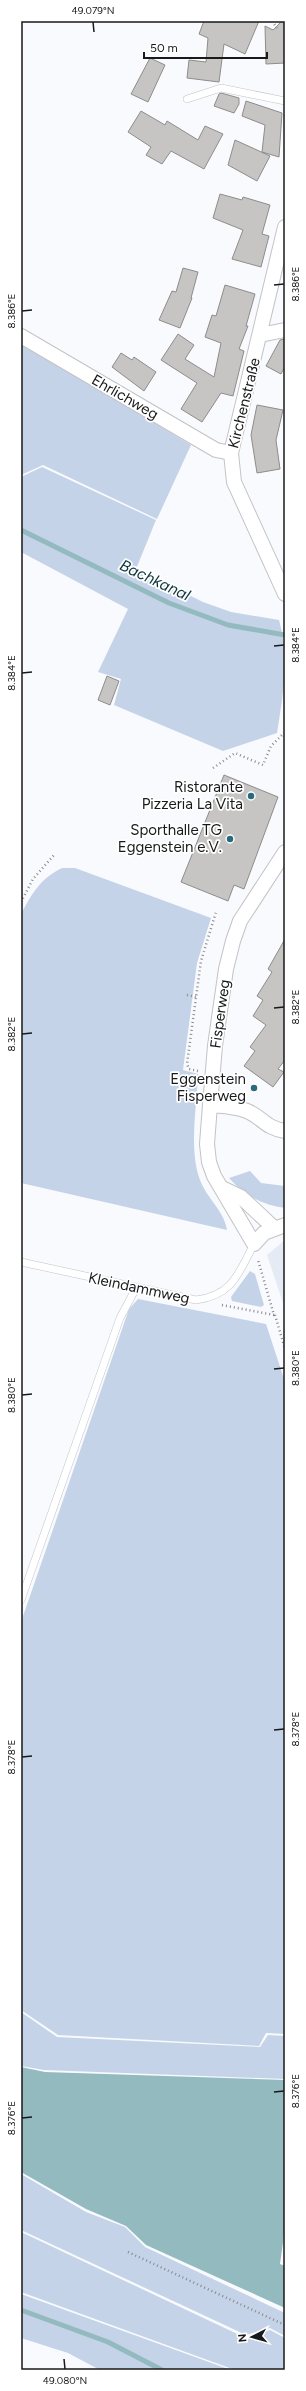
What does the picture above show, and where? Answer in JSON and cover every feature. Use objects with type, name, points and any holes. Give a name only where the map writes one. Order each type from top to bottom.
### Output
[{"type":"street","name":"Kirchenstraße","points":[[285,227],[231,453],[234,482],[285,594]]},
{"type":"street","points":[[260,335],[285,330]]},
{"type":"street","name":"Ehrlichweg","points":[[21,336],[216,450],[231,453]]},
{"type":"street","name":"Fisperweg","points":[[254,1244],[214,1176],[209,1162],[207,1144],[212,1073],[225,977],[233,941],[240,921],[285,852]]},
{"type":"street","points":[[210,1105],[229,1106],[248,1111],[272,1129],[285,1131]]},
{"type":"street","points":[[222,1188],[242,1197],[279,1226],[254,1244]]},
{"type":"lane","points":[[187,99],[221,88],[285,101]]},
{"type":"lane","name":"Kleindammweg","points":[[21,1262],[196,1300],[213,1298],[226,1290],[239,1273],[254,1244]]},
{"type":"lane","points":[[21,1600],[120,1318],[136,1288]]},
{"type":"path","points":[[272,21],[277,28]]},
{"type":"path","points":[[285,720],[283,734],[285,755]]},
{"type":"path","points":[[213,768],[235,753],[263,765],[271,746],[283,734]]},
{"type":"path","points":[[21,902],[33,879],[56,854]]},
{"type":"path","points":[[212,1073],[189,1069],[187,1064],[201,960],[216,912]]},
{"type":"path","points":[[187,995],[196,997]]},
{"type":"path","points":[[254,1244],[285,1349]]},
{"type":"path","points":[[220,1305],[274,1315]]},
{"type":"path","points":[[128,2252],[285,2325]]},
{"type":"shaded area","points":[[21,343],[191,445],[157,519],[43,465],[21,475]]},
{"type":"shaded area","points":[[42,467],[156,520],[136,569],[203,602],[231,612],[279,620],[285,662],[283,691],[277,733],[223,751],[114,705],[121,679],[98,672],[128,609],[21,552],[21,477]]},
{"type":"shaded area","points":[[62,868],[75,868],[211,918],[197,963],[183,1070],[198,1074],[194,1126],[194,1153],[196,1165],[205,1191],[222,1216],[227,1230],[21,1183],[21,914],[29,899],[38,887],[54,872]]},
{"type":"shaded area","points":[[250,1171],[261,1183],[285,1186],[285,1208],[261,1202],[247,1194],[229,1178]]},
{"type":"shaded area","points":[[285,1240],[285,1309],[267,1255]]},
{"type":"shaded area","points":[[250,1271],[255,1274],[264,1305],[261,1307],[232,1301],[231,1297]]},
{"type":"shaded area","points":[[138,1299],[266,1324],[285,1382],[285,2034],[266,2033],[259,2046],[58,2035],[21,2010],[21,1622],[129,1309]]},
{"type":"shaded area","points":[[21,2012],[57,2037],[260,2047],[268,2035],[285,2036],[285,2079],[44,2070],[21,2066]]},
{"type":"shaded area","points":[[21,2067],[45,2072],[285,2080],[285,2228],[280,2264],[285,2266],[285,2308],[146,2245],[126,2226],[86,2209],[21,2172]]},
{"type":"shaded area","points":[[21,2174],[86,2212],[125,2227],[145,2247],[285,2313],[285,2336],[270,2328],[246,2335],[21,2230]]},
{"type":"shaded area","points":[[21,2232],[246,2338],[270,2330],[285,2338],[285,2370],[235,2370],[21,2292]]},
{"type":"shaded area","points":[[21,2294],[231,2370],[100,2370],[68,2353],[21,2338]]},
{"type":"building","points":[[204,21],[259,21],[245,54],[224,44],[219,82],[187,78],[189,60],[206,62],[208,38],[199,34]]},
{"type":"building","points":[[282,21],[285,21],[285,63],[266,64],[265,26],[273,30]]},
{"type":"building","points":[[150,58],[165,65],[148,102],[131,94]]},
{"type":"building","points":[[221,93],[239,98],[239,104],[234,113],[214,106],[219,94]]},
{"type":"building","points":[[246,101],[282,113],[279,157],[262,152],[265,125],[242,116]]},
{"type":"building","points":[[141,111],[165,125],[167,121],[198,140],[205,126],[223,134],[204,169],[171,151],[162,164],[146,155],[151,147],[128,132]]},
{"type":"building","points":[[235,140],[270,156],[257,181],[228,165]]},
{"type":"building","points":[[220,194],[242,200],[243,197],[270,205],[262,234],[269,236],[261,267],[232,259],[243,230],[213,218]]},
{"type":"building","points":[[183,268],[198,272],[192,298],[180,328],[159,320],[172,291],[176,292]]},
{"type":"building","points":[[225,285],[255,294],[246,326],[248,326],[239,349],[244,351],[233,396],[221,393],[202,422],[181,409],[197,383],[161,360],[178,334],[194,345],[185,359],[214,377],[221,343],[205,337],[212,315],[216,316]]},
{"type":"building","points":[[285,339],[285,366],[281,374],[266,366],[280,340]]},
{"type":"building","points":[[121,353],[132,360],[134,357],[156,372],[144,391],[112,367]]},
{"type":"building","points":[[257,405],[283,410],[276,440],[280,469],[257,473],[251,435]]},
{"type":"building","points":[[107,676],[119,681],[110,705],[98,700]]},
{"type":"building","name":"Sporthalle TG Eggenstein e.V.","points":[[224,775],[278,797],[244,889],[234,885],[228,901],[181,882]]},
{"type":"building","points":[[285,939],[285,1060],[278,1069],[284,1072],[273,1087],[244,1066],[255,1051],[250,1047],[266,1025],[253,1016],[263,1000],[257,996],[272,972],[268,969]]},
{"type":"waterway","name":"Bachkanal","points":[[21,530],[169,603],[228,625],[285,635]]},
{"type":"waterway","points":[[21,2310],[108,2342],[162,2370]]},
{"type":"place","name":"Ristorante Pizzeria La Vita","points":[[251,796]]},
{"type":"place","name":"Sporthalle TG Eggenstein e.V.","points":[[230,839]]},
{"type":"place","name":"Eggenstein Fisperweg","points":[[254,1088]]}]
